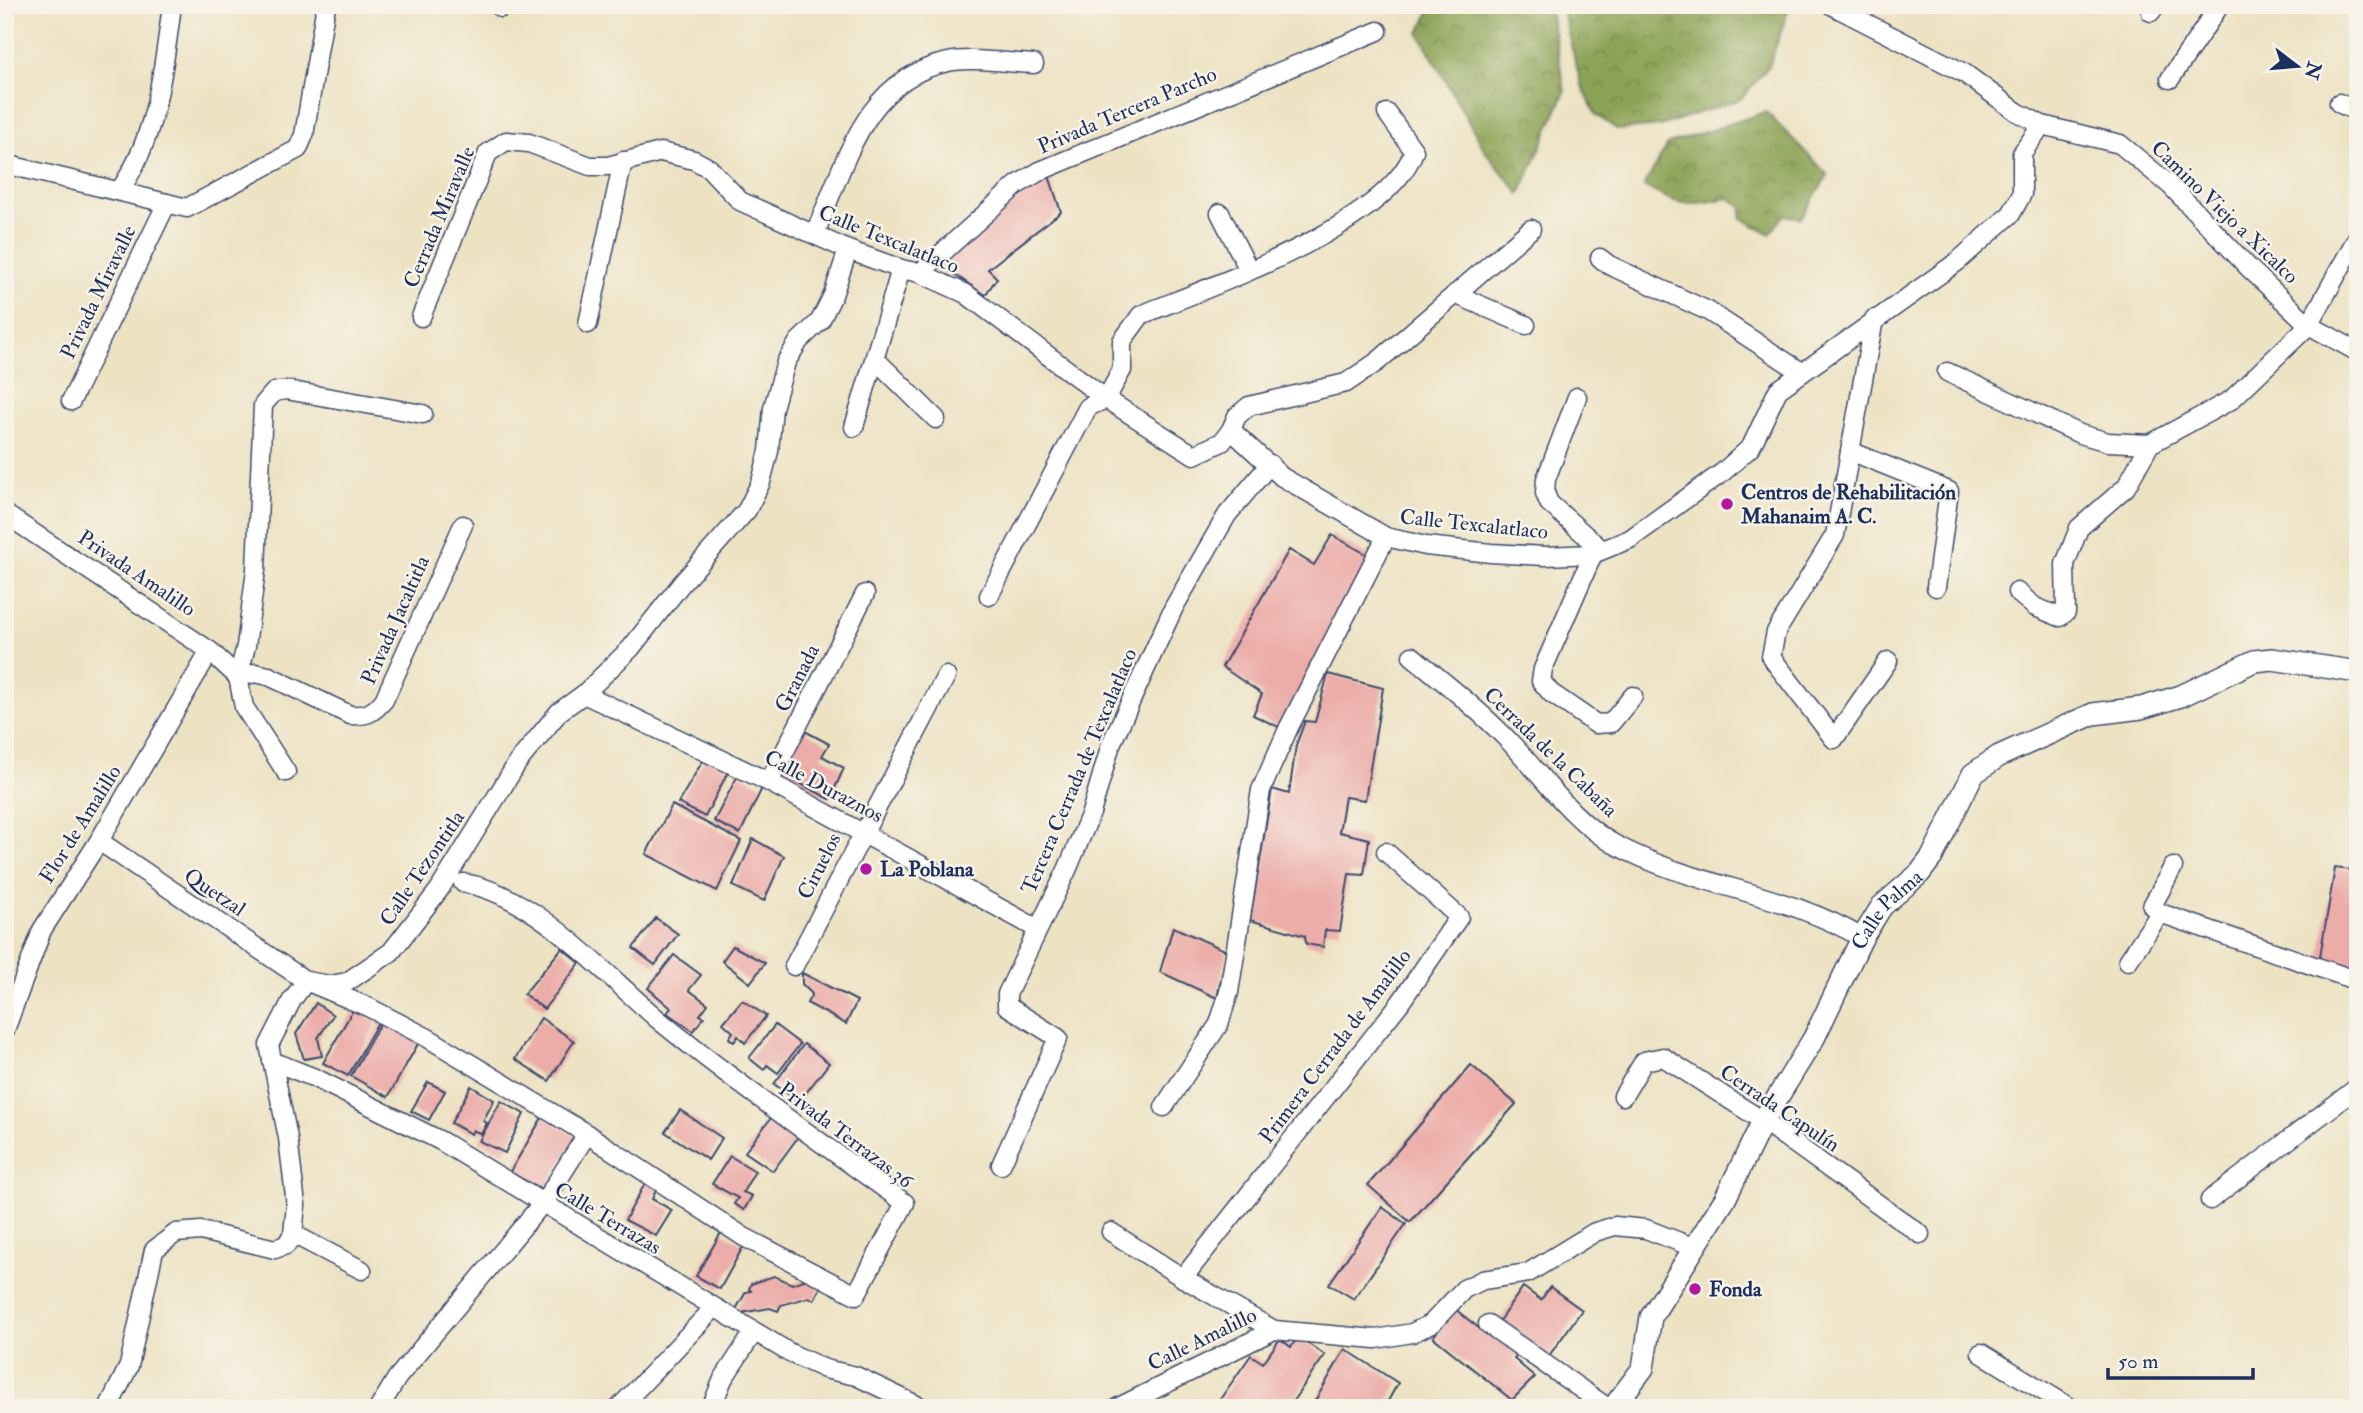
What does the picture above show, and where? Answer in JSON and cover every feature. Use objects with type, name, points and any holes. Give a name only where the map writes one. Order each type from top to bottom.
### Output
[{"type":"street","name":"Privada Miravalle","points":[[119,191],[132,174],[144,144],[163,65],[172,5]]},
{"type":"street","name":"Privada Miravalle","points":[[5,164],[187,208],[298,149],[303,135],[326,5]]},
{"type":"street","name":"Camino Viejo a Xicalco","points":[[1831,5],[1964,73],[2017,112],[2042,125],[2120,144],[2171,186],[2249,268],[2309,325],[2358,352]]},
{"type":"street","points":[[2170,79],[2220,5]]},
{"type":"street","name":"Privada Tercera Parcho","points":[[920,272],[1017,185],[1040,171],[1378,31]]},
{"type":"street","points":[[815,233],[859,132],[890,90],[908,77],[948,61],[1034,64]]},
{"type":"street","points":[[2339,103],[2358,112]]},
{"type":"street","points":[[989,596],[1088,407],[1106,399],[1122,370],[1122,341],[1141,315],[1301,248],[1346,222],[1410,162],[1414,151],[1387,113]]},
{"type":"street","name":"Calle Texcalatlaco","points":[[506,141],[529,144],[590,166],[608,166],[661,152],[694,160],[715,174],[740,201],[848,250],[901,269],[920,272],[965,294],[1106,399],[1194,455],[1222,442],[1231,430],[1282,477],[1386,537],[1426,546],[1545,556],[1597,552],[1630,539],[1723,472],[1751,447],[1778,390],[1957,262],[2011,214],[2022,194],[2022,153],[2042,125]]},
{"type":"street","name":"Cerrada Miravalle","points":[[421,317],[488,153],[506,141]]},
{"type":"street","points":[[588,324],[623,160]]},
{"type":"street","name":"Privada Miravalle","points":[[71,401],[167,203]]},
{"type":"street","points":[[1220,213],[1249,270]]},
{"type":"street","points":[[1231,430],[1237,416],[1248,406],[1346,383],[1377,362],[1531,229]]},
{"type":"street","points":[[1947,372],[2080,434],[2108,442],[2150,444],[2231,400],[2309,325],[2358,236]]},
{"type":"street","name":"Calle Tezontitla","points":[[306,981],[330,985],[347,982],[391,952],[439,890],[518,761],[559,712],[584,694],[631,648],[682,583],[747,510],[761,482],[769,451],[773,408],[786,362],[799,341],[820,321],[833,295],[848,250]]},
{"type":"street","points":[[1600,258],[1626,274],[1709,311],[1800,372]]},
{"type":"street","points":[[853,427],[901,269]]},
{"type":"street","points":[[1455,294],[1526,325]]},
{"type":"street","points":[[1874,319],[1835,535],[1776,632],[1772,657],[1834,739],[1888,661]]},
{"type":"street","points":[[875,359],[936,419]]},
{"type":"street","points":[[286,772],[244,707],[238,677],[246,646],[256,570],[263,405],[274,392],[286,390],[424,414]]},
{"type":"street","points":[[1577,397],[1546,479],[1545,493],[1549,503],[1597,552],[1543,669],[1541,681],[1551,693],[1596,724],[1611,723],[1633,696]]},
{"type":"street","points":[[2017,592],[2035,607],[2060,617],[2066,612],[2065,565],[2079,528],[2126,486],[2150,444]]},
{"type":"street","points":[[1850,451],[1949,491],[1936,587]]},
{"type":"street","name":"Tercera Cerrada de Texcalatlaco","points":[[1001,1165],[1058,1038],[1007,1006],[1007,994],[1036,928],[1067,870],[1091,813],[1111,744],[1174,607],[1227,515],[1270,464]]},
{"type":"street","name":"Privada Amalillo","points":[[5,514],[211,650],[238,677]]},
{"type":"street","name":"Privada Jacaltitla","points":[[238,677],[255,673],[269,676],[350,715],[364,716],[374,712],[384,700],[463,525]]},
{"type":"street","points":[[1164,1107],[1219,1024],[1226,1003],[1261,790],[1289,727],[1386,537]]},
{"type":"street","name":"Granada","points":[[769,782],[864,594]]},
{"type":"street","name":"Flor de Amalillo","points":[[5,1030],[42,930],[99,841],[211,650]]},
{"type":"street","name":"Cerrada de la Cabaña","points":[[1412,656],[1508,740],[1559,797],[1612,843],[1671,871],[1812,912],[1862,938]]},
{"type":"street","name":"Calle Palma","points":[[1610,1408],[1643,1368],[1651,1317],[1725,1199],[1763,1121],[1814,1038],[1862,938],[1882,906],[1920,873],[1932,858],[1973,774],[2000,756],[2093,714],[2141,708],[2181,695],[2254,661],[2272,659],[2358,672]]},
{"type":"street","name":"Ciruelos","points":[[794,966],[946,676]]},
{"type":"street","name":"Calle Duraznos","points":[[584,694],[769,782],[1036,928]]},
{"type":"street","name":"Quetzal","points":[[99,841],[306,981]]},
{"type":"street","name":"Primera Cerrada de Amalillo","points":[[1183,1278],[1400,1003],[1459,917],[1386,852]]},
{"type":"street","points":[[2128,961],[2156,910],[2173,867]]},
{"type":"street","name":"Privada Terrazas 36","points":[[306,981],[368,1007],[428,1038],[587,1134],[744,1237],[856,1295],[905,1203],[792,1122],[661,1021],[555,928],[500,895],[463,883]]},
{"type":"street","points":[[2156,910],[2358,981]]},
{"type":"street","points":[[108,1408],[129,1366],[154,1250],[176,1234],[201,1231],[275,1249],[286,1245],[293,1234],[296,1205],[289,1149],[269,1045],[273,1033],[306,981]]},
{"type":"street","name":"Cerrada Capulín","points":[[1623,1097],[1644,1061],[1663,1057],[1763,1121],[1920,1234]]},
{"type":"street","name":"Calle Terrazas","points":[[272,1061],[315,1077],[441,1141],[754,1332],[825,1369],[856,1376],[923,1408]]},
{"type":"street","points":[[2210,1200],[2358,1087]]},
{"type":"street","points":[[379,1408],[397,1378],[541,1204],[587,1134]]},
{"type":"street","name":"Calle Amalillo","points":[[1117,1408],[1274,1330],[1376,1339],[1412,1333],[1431,1324],[1464,1289],[1483,1280],[1528,1273],[1595,1232],[1615,1226],[1646,1229],[1695,1248]]},
{"type":"street","points":[[1111,1232],[1183,1278],[1274,1330]]},
{"type":"street","points":[[293,1234],[362,1270]]},
{"type":"street","points":[[619,1408],[713,1308]]},
{"type":"street","points":[[1488,1324],[1610,1408]]},
{"type":"street","points":[[711,1408],[723,1380],[754,1332]]},
{"type":"street","points":[[1982,1353],[2071,1408]]},
{"type":"green space","points":[[1433,5],[1549,5],[1565,92],[1520,194],[1485,151],[1419,33]]},
{"type":"green space","points":[[1561,5],[1790,5],[1769,66],[1741,99],[1660,126],[1618,130],[1596,115],[1581,84]]},
{"type":"green space","points":[[1766,112],[1828,175],[1801,218],[1784,215],[1770,234],[1741,218],[1742,206],[1728,198],[1693,204],[1676,202],[1644,186],[1668,144]]},
{"type":"building","points":[[1048,173],[1061,212],[988,269],[997,278],[985,295],[939,264],[1026,184]]},
{"type":"building","points":[[1332,535],[1373,558],[1283,729],[1253,715],[1262,694],[1222,667],[1289,550],[1314,565]]},
{"type":"building","points":[[1328,674],[1383,688],[1365,800],[1345,797],[1339,832],[1369,839],[1364,875],[1349,874],[1340,931],[1325,930],[1323,947],[1306,944],[1305,936],[1250,920],[1272,789],[1289,794],[1296,745],[1305,721],[1315,722]]},
{"type":"building","points":[[803,730],[829,744],[822,756],[844,768],[830,799],[782,774]]},
{"type":"building","points":[[705,757],[729,770],[705,817],[678,803]]},
{"type":"building","points":[[739,773],[763,786],[740,834],[714,821]]},
{"type":"building","points":[[672,805],[741,841],[717,891],[646,854]]},
{"type":"building","points":[[2356,835],[2358,975],[2319,962],[2335,868],[2350,870]]},
{"type":"building","points":[[753,839],[784,856],[764,901],[733,886]]},
{"type":"building","points":[[656,918],[678,934],[655,965],[633,948]]},
{"type":"building","points":[[1173,927],[1227,951],[1217,998],[1160,972]]},
{"type":"building","points":[[733,946],[765,963],[750,983],[722,961]]},
{"type":"building","points":[[562,948],[580,963],[544,1009],[524,994]]},
{"type":"building","points":[[674,955],[701,975],[689,990],[708,1004],[700,1015],[704,1017],[693,1031],[667,1013],[671,1008],[648,988]]},
{"type":"building","points":[[802,973],[857,1001],[846,1024],[807,1003],[812,994],[802,984]]},
{"type":"building","points":[[742,1000],[766,1016],[745,1043],[738,1036],[734,1042],[729,1038],[733,1032],[723,1023]]},
{"type":"building","points":[[316,1003],[333,1015],[318,1038],[322,1056],[304,1059],[296,1034]]},
{"type":"building","points":[[354,1008],[378,1022],[348,1076],[323,1063]]},
{"type":"building","points":[[541,1018],[574,1041],[549,1081],[515,1059]]},
{"type":"building","points":[[382,1020],[419,1042],[388,1097],[351,1076]]},
{"type":"building","points":[[775,1025],[800,1044],[778,1073],[767,1065],[764,1070],[749,1058]]},
{"type":"building","points":[[804,1044],[829,1063],[799,1102],[774,1084]]},
{"type":"building","points":[[1471,1065],[1516,1104],[1410,1222],[1368,1185]]},
{"type":"building","points":[[428,1082],[445,1091],[429,1120],[411,1111]]},
{"type":"building","points":[[471,1086],[494,1100],[483,1121],[487,1123],[481,1134],[473,1130],[471,1134],[451,1123]]},
{"type":"building","points":[[501,1101],[524,1114],[505,1153],[479,1141]]},
{"type":"building","points":[[680,1110],[722,1138],[708,1160],[665,1132]]},
{"type":"building","points":[[774,1114],[801,1133],[773,1171],[745,1152]]},
{"type":"building","points":[[543,1116],[576,1137],[544,1191],[510,1172]]},
{"type":"building","points":[[730,1156],[755,1171],[743,1192],[752,1196],[744,1210],[734,1204],[738,1198],[712,1184]]},
{"type":"building","points":[[648,1178],[659,1184],[652,1199],[672,1210],[656,1236],[625,1220]]},
{"type":"building","points":[[1382,1207],[1406,1224],[1354,1299],[1329,1284]]},
{"type":"building","points":[[722,1231],[744,1245],[720,1289],[696,1276]]},
{"type":"building","points":[[774,1276],[792,1284],[810,1278],[822,1284],[814,1300],[809,1297],[781,1305],[778,1311],[770,1308],[741,1313],[735,1311],[746,1292],[751,1291],[751,1284]]},
{"type":"building","points":[[1523,1287],[1541,1300],[1550,1287],[1582,1310],[1548,1357],[1499,1321]]},
{"type":"building","points":[[1455,1309],[1485,1333],[1489,1329],[1521,1352],[1514,1359],[1535,1377],[1512,1400],[1433,1337]]},
{"type":"building","points":[[1298,1337],[1325,1355],[1288,1408],[1214,1408],[1251,1355],[1263,1363],[1280,1339],[1291,1347]]},
{"type":"building","points":[[1345,1349],[1398,1383],[1384,1408],[1311,1408]]},
{"type":"place","name":"Centros de Rehabilitación Mahanaim A. C.","points":[[1727,504]]},
{"type":"place","name":"La Poblana","points":[[866,869]]},
{"type":"place","name":"Fonda","points":[[1695,1289]]}]
